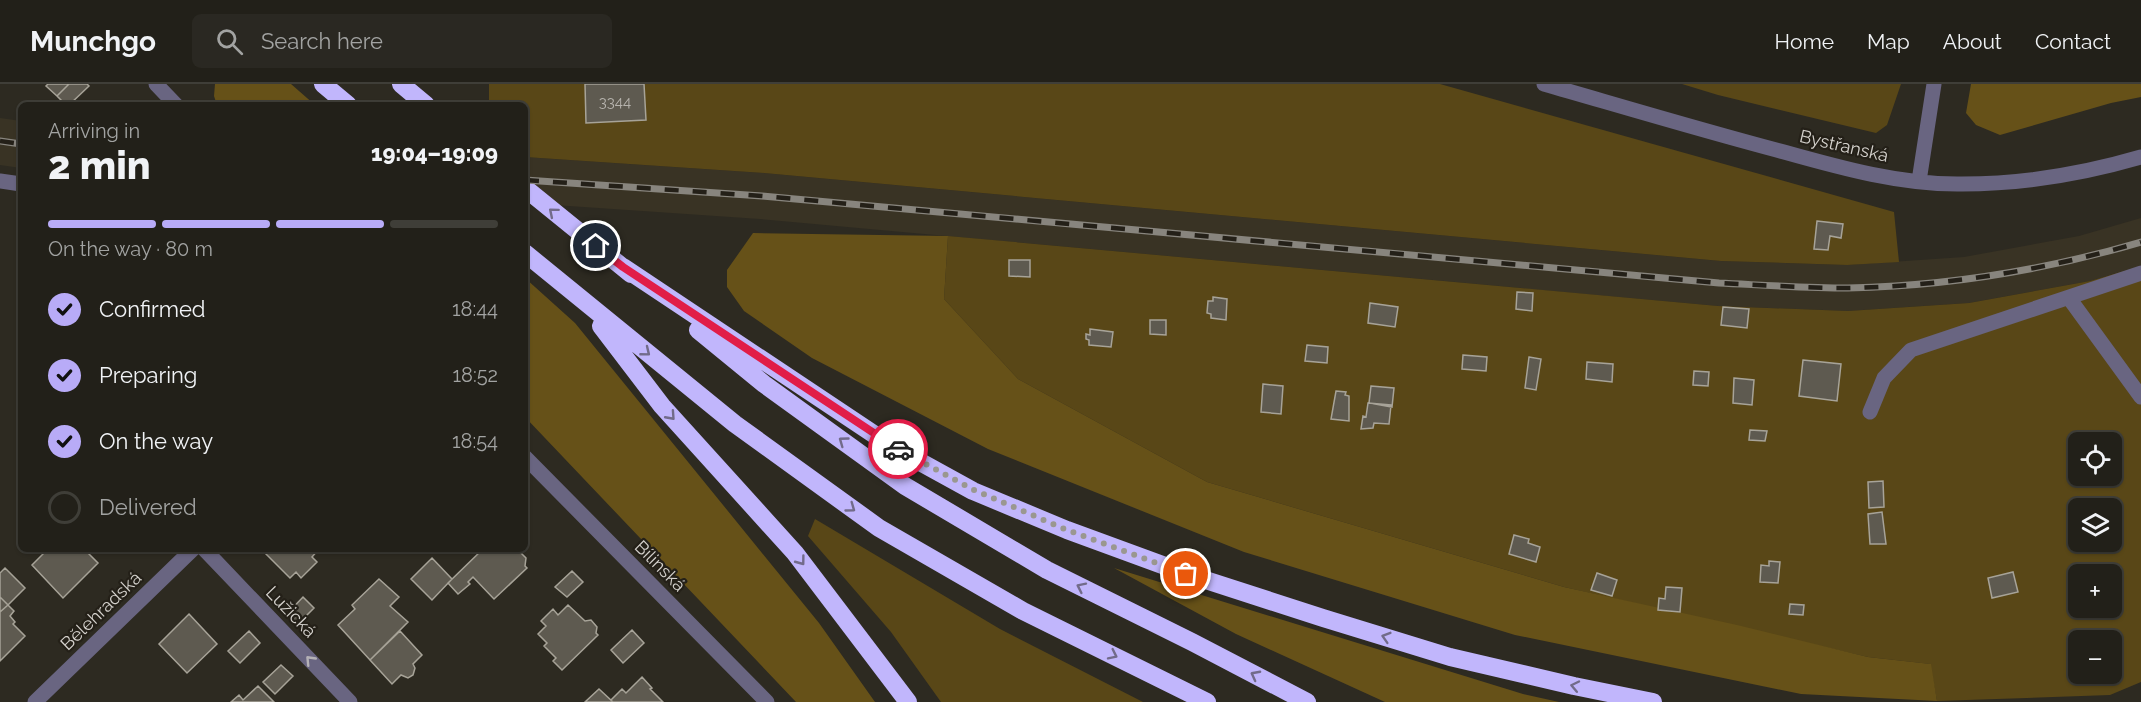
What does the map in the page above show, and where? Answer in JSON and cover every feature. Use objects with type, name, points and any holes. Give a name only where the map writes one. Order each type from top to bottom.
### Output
[{"type":"highway","points":[[323,84],[344,102]]},
{"type":"highway","points":[[401,84],[422,102]]},
{"type":"highway","points":[[528,190],[764,384],[905,486],[1047,570],[1306,702]]},
{"type":"highway","points":[[528,256],[735,424],[879,528],[1023,611],[1207,702]]},
{"type":"highway","points":[[623,267],[893,447],[974,490],[1067,530],[1186,574],[1450,657],[1653,702]]},
{"type":"highway","points":[[584,303],[662,406],[795,553],[908,702]]},
{"type":"street","points":[[156,84],[173,102]]},
{"type":"street","name":"Bystřanská","points":[[1544,84],[1846,169],[1919,181],[1961,184],[2009,182],[2064,175],[2141,157]]},
{"type":"street","points":[[1919,181],[1934,84]]},
{"type":"street","points":[[0,181],[18,184]]},
{"type":"street","points":[[1870,412],[1884,378],[1911,350],[2141,273]]},
{"type":"street","points":[[2068,297],[2141,397]]},
{"type":"street","name":"Bílinská","points":[[528,460],[767,702]]},
{"type":"street","name":"Bělehradská","points":[[35,702],[191,552]]},
{"type":"street","name":"Lužická","points":[[207,552],[350,702]]},
{"type":"shaded area","points":[[215,84],[291,84],[312,102],[216,102]]},
{"type":"shaded area","points":[[489,84],[1440,84],[1894,212],[1899,262],[1847,265],[1721,261],[764,173],[528,157],[528,102],[489,102]]},
{"type":"shaded area","points":[[1682,84],[1901,84],[1887,125],[1876,133],[1718,95]]},
{"type":"shaded area","points":[[1971,84],[2141,84],[2141,97],[2111,103],[2000,135],[1976,125],[1966,113]]},
{"type":"shaded area","points":[[0,118],[18,121],[18,168],[0,165]]},
{"type":"shaded area","points":[[528,157],[764,173],[1721,261],[1847,265],[1964,257],[2079,236],[2141,218],[2141,266],[2090,281],[1969,303],[1848,311],[1718,306],[760,219],[528,203]]},
{"type":"shaded area","points":[[753,233],[948,236],[944,299],[1018,379],[1207,482],[1564,587],[1868,657],[1931,664],[1937,701],[1801,694],[1515,635],[1244,552],[988,449],[812,358],[744,311],[727,287],[727,270]]},
{"type":"shaded area","points":[[948,236],[1718,306],[1848,311],[1969,303],[2090,281],[2141,266],[2141,682],[2110,695],[1937,701],[1930,664],[1868,657],[1564,587],[1207,482],[1018,379],[944,299]]},
{"type":"shaded area","points":[[528,281],[575,323],[819,623],[875,702],[796,702],[528,420]]},
{"type":"shaded area","points":[[815,519],[1000,629],[1143,702],[941,702],[891,632],[808,536]]},
{"type":"shaded area","points":[[1114,568],[1523,694],[1559,702],[1385,702],[1236,634]]},
{"type":"building","points":[[48,84],[69,84],[57,96],[46,86]]},
{"type":"building","points":[[69,84],[89,86],[72,102],[63,102],[57,96]]},
{"type":"building","points":[[585,84],[644,84],[646,120],[586,123]]},
{"type":"building","points":[[1817,221],[1843,224],[1841,238],[1830,236],[1828,250],[1814,249]]},
{"type":"building","points":[[1009,260],[1030,260],[1030,277],[1009,276]]},
{"type":"building","points":[[1517,292],[1533,293],[1532,311],[1516,309]]},
{"type":"building","points":[[1213,297],[1227,299],[1226,320],[1211,318],[1211,314],[1207,313],[1208,301],[1213,301]]},
{"type":"building","points":[[1370,303],[1398,307],[1395,327],[1368,323]]},
{"type":"building","points":[[1723,307],[1749,309],[1747,328],[1721,325]]},
{"type":"building","points":[[1150,320],[1166,320],[1166,335],[1150,334]]},
{"type":"building","points":[[1090,329],[1113,332],[1111,347],[1089,345],[1086,334],[1090,335]]},
{"type":"building","points":[[1307,345],[1328,347],[1327,363],[1305,361]]},
{"type":"building","points":[[1463,355],[1487,357],[1486,371],[1462,369]]},
{"type":"building","points":[[1529,357],[1541,359],[1536,390],[1525,388]]},
{"type":"building","points":[[1803,360],[1841,364],[1837,401],[1799,396]]},
{"type":"building","points":[[1587,362],[1613,364],[1612,382],[1586,379]]},
{"type":"building","points":[[1694,371],[1709,372],[1708,386],[1693,385]]},
{"type":"building","points":[[1734,378],[1754,380],[1752,405],[1733,403]]},
{"type":"building","points":[[1263,384],[1283,386],[1281,414],[1261,412]]},
{"type":"building","points":[[1371,386],[1394,388],[1392,407],[1369,403]]},
{"type":"building","points":[[1336,391],[1346,392],[1345,395],[1349,396],[1349,421],[1331,419]]},
{"type":"building","points":[[1368,403],[1391,405],[1389,424],[1374,423],[1373,428],[1361,429]]},
{"type":"building","points":[[1750,430],[1767,431],[1765,441],[1749,440]]},
{"type":"building","points":[[1883,481],[1884,507],[1869,508],[1868,482]]},
{"type":"building","points":[[1882,512],[1886,544],[1870,544],[1868,514]]},
{"type":"building","points":[[1514,535],[1529,539],[1528,543],[1540,547],[1536,562],[1509,554]]},
{"type":"building","points":[[45,552],[87,552],[98,563],[63,598],[32,565]]},
{"type":"building","points":[[264,552],[316,552],[312,557],[317,562],[301,578],[296,572],[290,578]]},
{"type":"building","points":[[480,552],[520,552],[526,558],[527,568],[494,599],[473,577],[468,582],[470,584],[458,594],[448,583]]},
{"type":"building","points":[[432,558],[452,579],[432,600],[411,579]]},
{"type":"building","points":[[1769,561],[1780,562],[1778,583],[1760,582],[1761,565],[1769,566]]},
{"type":"building","points":[[5,568],[25,588],[8,605],[0,597],[0,573]]},
{"type":"building","points":[[572,571],[583,582],[567,597],[555,587]]},
{"type":"building","points":[[2013,572],[2018,592],[1992,598],[1988,578]]},
{"type":"building","points":[[1597,573],[1617,580],[1612,596],[1591,590]]},
{"type":"building","points":[[379,579],[399,597],[390,606],[408,622],[370,660],[338,625],[355,609],[352,605]]},
{"type":"building","points":[[1666,587],[1682,588],[1680,612],[1658,610],[1659,598],[1665,599]]},
{"type":"building","points":[[0,597],[8,605],[0,612]]},
{"type":"building","points":[[303,597],[314,608],[297,625],[286,615]]},
{"type":"building","points":[[1790,604],[1804,605],[1803,615],[1789,614]]},
{"type":"building","points":[[8,605],[14,611],[10,616],[15,622],[13,624],[25,636],[0,661],[0,612]]},
{"type":"building","points":[[568,605],[585,621],[591,620],[597,627],[598,635],[562,670],[553,661],[556,658],[544,646],[547,643],[538,634],[546,626],[541,621],[553,609],[558,615]]},
{"type":"building","points":[[189,614],[217,644],[187,673],[159,644]]},
{"type":"building","points":[[632,630],[644,643],[623,663],[611,650]]},
{"type":"building","points":[[249,631],[260,643],[240,663],[228,651]]},
{"type":"building","points":[[400,631],[422,655],[413,664],[415,668],[413,675],[408,678],[401,675],[392,684],[370,660]]},
{"type":"building","points":[[281,665],[293,676],[275,694],[263,682]]},
{"type":"building","points":[[642,677],[663,702],[613,702],[611,700],[622,689],[626,693]]},
{"type":"building","points":[[258,686],[274,702],[231,702],[239,695],[243,700]]},
{"type":"building","points":[[599,689],[613,702],[585,702]]},
{"type":"railway","points":[[0,141],[18,144]]},
{"type":"railway","points":[[528,180],[762,196],[1719,283],[1800,287],[1885,287],[1959,280],[2069,261],[2141,242]]},
{"type":"way so far","points":[[898,449],[974,490],[1067,530],[1186,574]]},
{"type":"route","points":[[596,246],[623,267],[898,449]]}]
